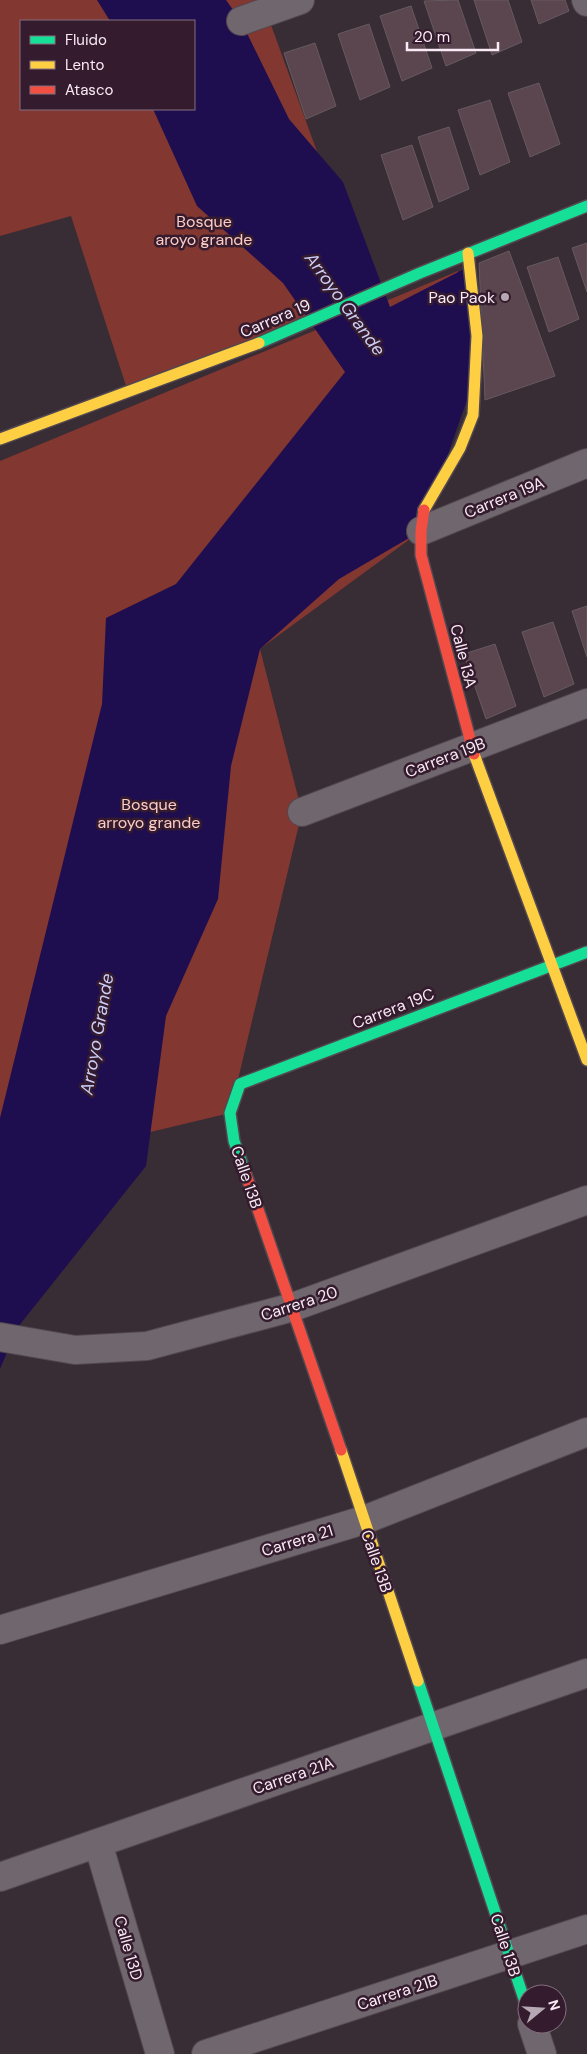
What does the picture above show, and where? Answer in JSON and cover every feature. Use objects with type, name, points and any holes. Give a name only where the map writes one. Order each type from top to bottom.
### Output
[{"type":"street","points":[[241,21],[300,0]]},
{"type":"street","name":"Carrera 19","points":[[0,439],[264,341],[420,273],[587,206]]},
{"type":"street","name":"Calle 13A","points":[[468,253],[477,336],[473,414],[460,448],[424,511],[421,531],[421,555],[471,747],[587,1060]]},
{"type":"street","name":"Carrera 19A","points":[[421,531],[587,463]]},
{"type":"street","name":"Carrera 19B","points":[[302,812],[587,703]]},
{"type":"street","name":"Carrera 19C","points":[[230,1113],[240,1084],[587,952]]},
{"type":"street","name":"Calle 13B","points":[[230,1113],[234,1141],[293,1307],[519,1984]]},
{"type":"street","name":"Carrera 20","points":[[7,1339],[75,1350],[147,1346],[293,1307],[587,1200]]},
{"type":"street","name":"Carrera 21","points":[[0,1630],[364,1520],[587,1432]]},
{"type":"street","name":"Carrera 21A","points":[[0,1877],[587,1673]]},
{"type":"street","name":"Calle 13D","points":[[98,1842],[160,2054]]},
{"type":"street","name":"Carrera 21B","points":[[206,2054],[587,1929]]},
{"type":"street","points":[[535,2034],[542,2054]]},
{"type":"green space","name":"Bosque aroyo grande","points":[[0,0],[262,0],[369,295],[128,392],[71,216],[0,236]]},
{"type":"green space","name":"Bosque arroyo grande","points":[[458,271],[421,531],[260,649],[302,812],[230,1113],[0,1168],[0,461]]},
{"type":"water","name":"Arroyo Grande","points":[[97,0],[226,0],[241,21],[289,119],[343,182],[390,307],[470,266],[473,383],[421,531],[339,579],[260,649],[231,766],[218,899],[166,1016],[146,1166],[18,1327],[0,1369],[0,1118],[102,704],[106,618],[176,584],[345,372],[283,283],[197,206],[153,110],[195,110],[195,20],[109,20]]},
{"type":"building","points":[[458,0],[476,53],[446,66],[424,1]]},
{"type":"building","points":[[474,0],[508,0],[522,42],[492,55]]},
{"type":"building","points":[[531,0],[565,0],[569,11],[539,24]]},
{"type":"building","points":[[411,6],[432,68],[402,81],[380,16]]},
{"type":"building","points":[[369,24],[390,87],[360,100],[338,34]]},
{"type":"building","points":[[315,43],[336,106],[306,119],[284,53]]},
{"type":"building","points":[[539,83],[560,144],[530,157],[508,93]]},
{"type":"building","points":[[490,100],[510,162],[480,175],[458,110]]},
{"type":"building","points":[[449,127],[469,189],[439,202],[418,137]]},
{"type":"building","points":[[412,145],[433,207],[403,220],[381,155]]},
{"type":"building","points":[[587,243],[587,292],[572,248]]},
{"type":"building","name":"Pao Paok","points":[[509,251],[555,376],[485,400],[479,263]]},
{"type":"building","points":[[558,257],[579,319],[549,332],[527,267]]},
{"type":"building","points":[[587,606],[587,657],[572,611]]},
{"type":"building","points":[[553,622],[574,684],[544,697],[522,632]]},
{"type":"building","points":[[495,644],[516,706],[486,719],[464,654]]},
{"type":"traffic: fast","points":[[259,343],[420,273],[587,206]]},
{"type":"traffic: fast","points":[[244,1169],[234,1141],[230,1113],[240,1084],[587,952]]},
{"type":"traffic: fast","points":[[418,1681],[519,1984]]},
{"type":"traffic: slow","points":[[424,510],[460,448],[473,415],[477,336],[468,253]]},
{"type":"traffic: slow","points":[[0,439],[259,343]]},
{"type":"traffic: slow","points":[[474,754],[587,1060]]},
{"type":"traffic: slow","points":[[341,1450],[418,1681]]},
{"type":"traffic: jam","points":[[424,510],[421,531],[421,555],[474,754]]},
{"type":"traffic: jam","points":[[244,1169],[341,1450]]},
{"type":"place","name":"Pao Paok","points":[[505,297]]}]
